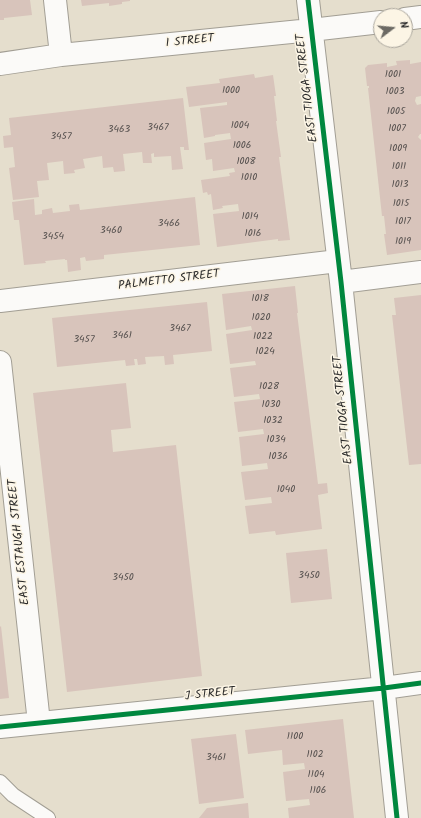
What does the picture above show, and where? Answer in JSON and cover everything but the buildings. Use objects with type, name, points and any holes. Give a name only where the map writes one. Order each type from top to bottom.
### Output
[{"type":"street","points":[[55,0],[61,56]]},
{"type":"street","name":"EAST TIOGA STREET","points":[[308,0],[340,271],[397,818]]},
{"type":"street","name":"I STREET","points":[[0,64],[61,56],[373,23]]},
{"type":"street","name":"PALMETTO STREET","points":[[0,301],[340,271],[421,272]]},
{"type":"street","name":"EAST ESTAUGH STREET","points":[[0,362],[39,722]]},
{"type":"street","name":"J STREET","points":[[0,727],[421,683]]},
{"type":"lane","points":[[0,782],[13,795],[48,818]]},
{"type":"cycle path","points":[[308,0],[341,282],[397,818]]},
{"type":"cycle path","points":[[0,727],[421,683]]}]
